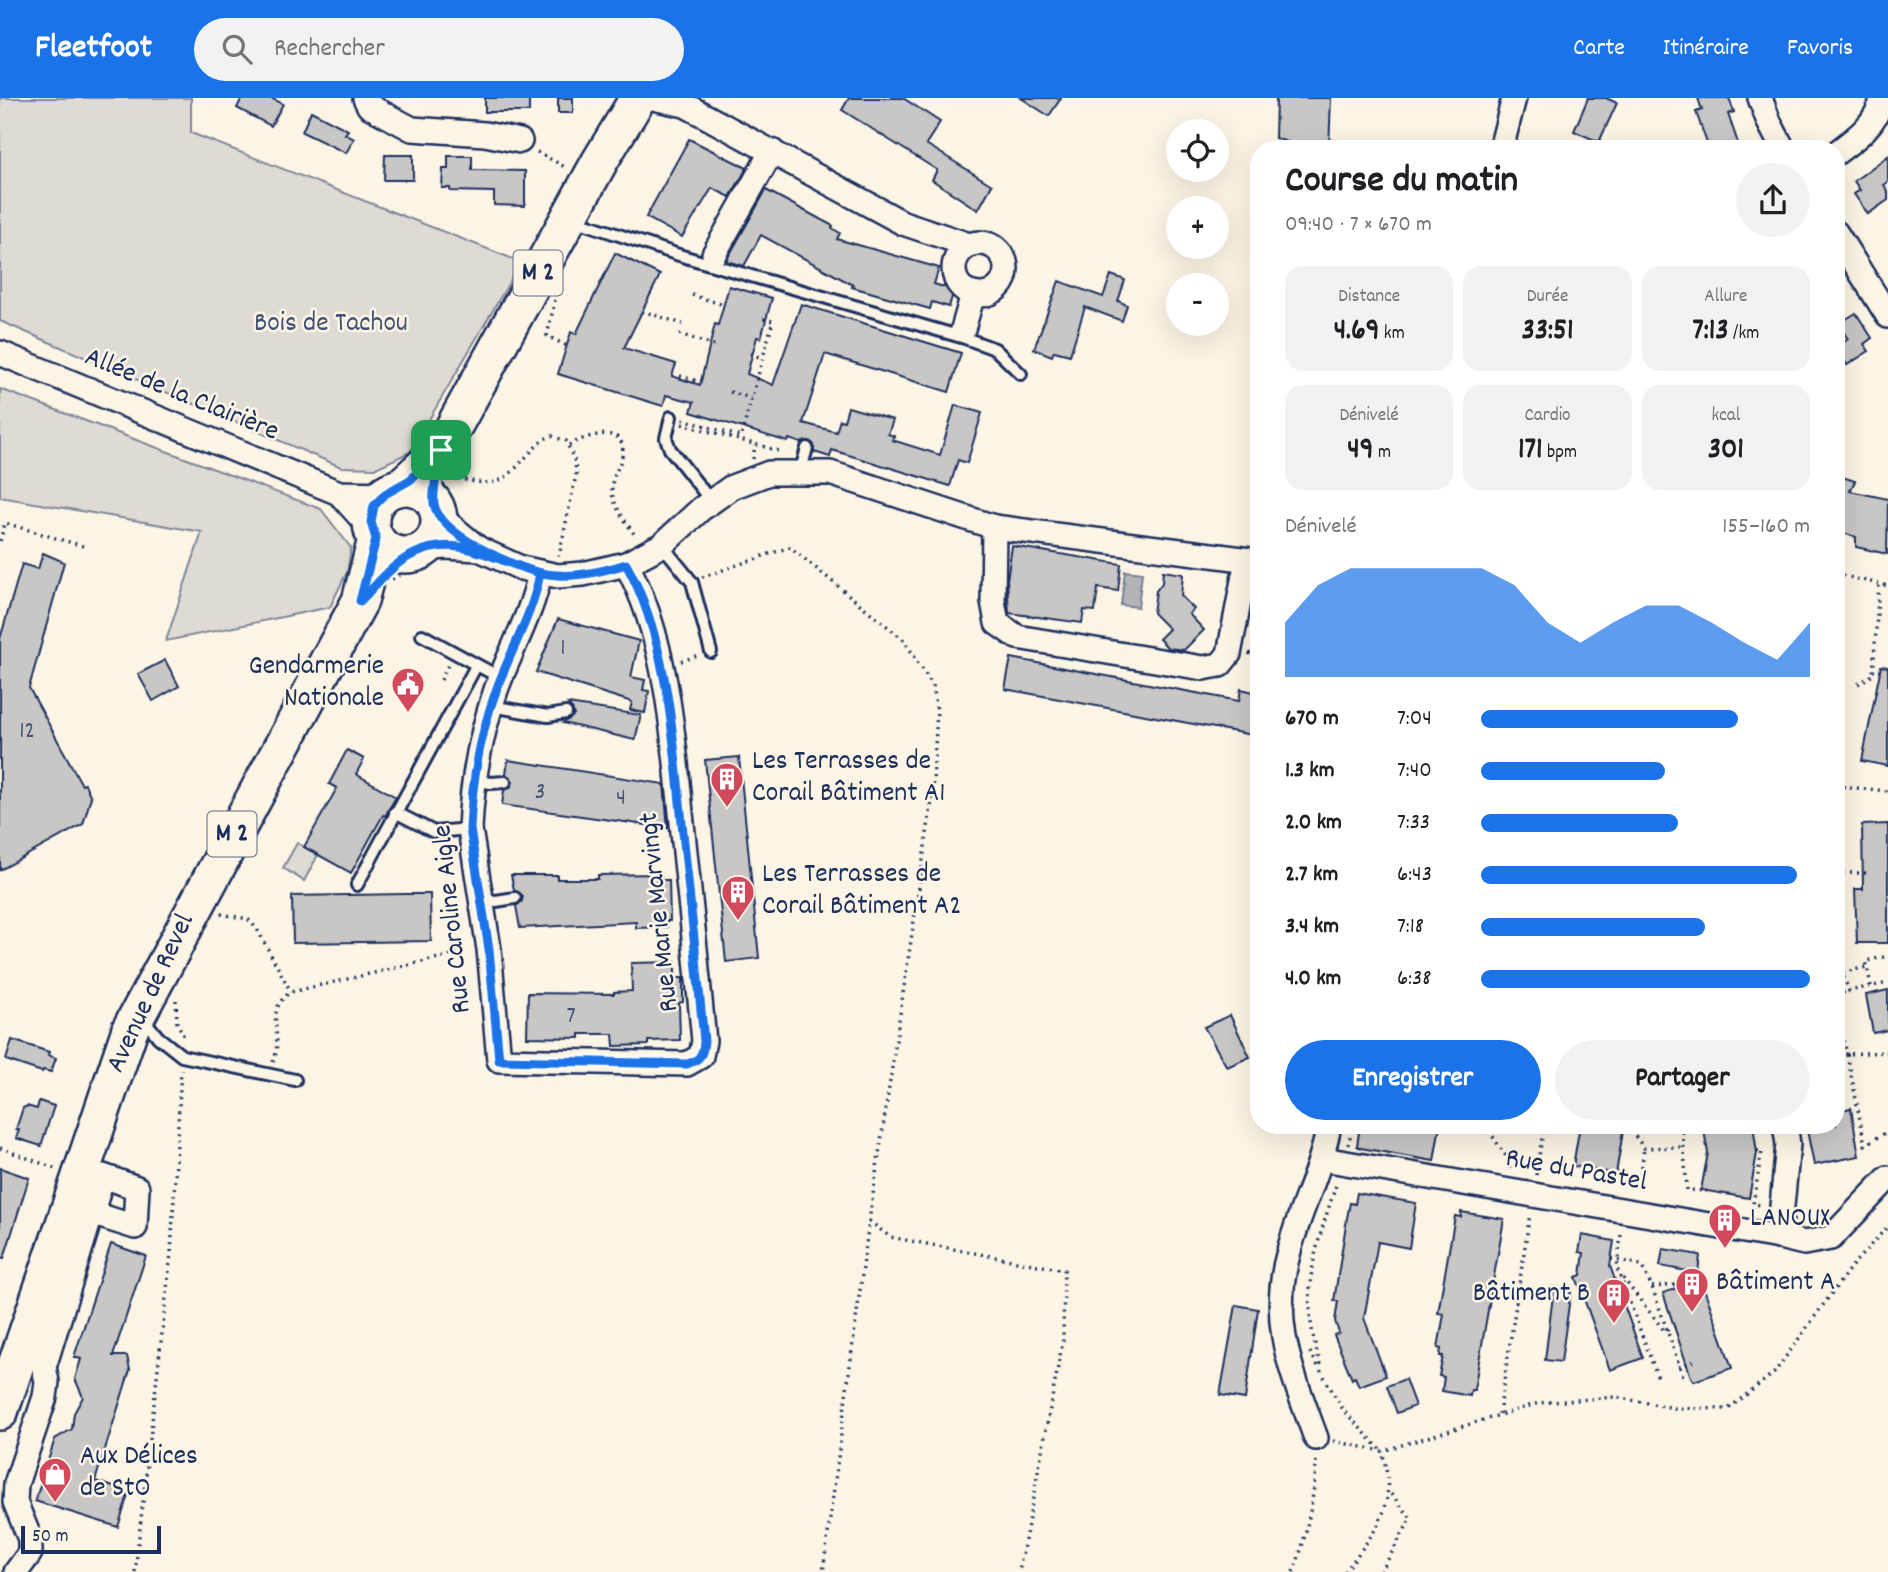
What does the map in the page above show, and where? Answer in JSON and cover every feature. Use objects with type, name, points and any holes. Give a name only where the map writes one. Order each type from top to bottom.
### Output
[{"type":"main road","name":"M 2","points":[[392,491],[440,486],[568,218],[638,98]]},
{"type":"main road","points":[[440,486],[437,534],[418,552],[387,551],[374,534],[374,506],[392,491],[440,486]]},
{"type":"main road","name":"Avenue de Revel","points":[[0,1412],[114,1072],[138,1011],[360,601],[374,534]]},
{"type":"main road","name":"Avenue de Revel","points":[[360,601],[418,552]]},
{"type":"street","points":[[653,98],[682,102],[903,223],[969,245],[987,244],[1001,254],[1005,262],[1003,280],[998,287],[982,295],[973,294],[960,285],[954,271],[957,255],[969,245]]},
{"type":"street","points":[[1503,140],[1514,98]]},
{"type":"street","points":[[1760,98],[1778,140]]},
{"type":"street","points":[[1845,147],[1864,133],[1873,122],[1883,98]]},
{"type":"street","points":[[363,101],[412,129],[485,134],[520,141]]},
{"type":"street","points":[[714,254],[772,151]]},
{"type":"street","points":[[1845,247],[1888,316]]},
{"type":"street","points":[[963,329],[973,294]]},
{"type":"street","name":"Allée de la Clairière","points":[[0,353],[339,493],[392,491]]},
{"type":"street","points":[[418,552],[479,549],[521,568],[549,574],[607,570],[645,554],[711,501],[732,488],[803,459],[830,473],[994,527],[1250,561]]},
{"type":"street","points":[[440,486],[479,549]]},
{"type":"street","name":"Allée de la Clairière","points":[[339,493],[374,534]]},
{"type":"street","points":[[994,527],[993,601],[997,623],[1017,637],[1203,668],[1220,665],[1229,654],[1250,569]]},
{"type":"street","name":"Rue Marie Marvingt","points":[[499,1060],[687,1064],[701,1056],[704,1041],[683,832],[662,665],[638,585],[645,554]]},
{"type":"street","name":"Rue Caroline Aigle","points":[[499,1060],[489,949],[470,829],[474,780],[478,749],[501,678],[535,594],[549,574]]},
{"type":"street","points":[[1316,1438],[1284,1350],[1280,1305],[1289,1247],[1333,1161],[1330,1134]]},
{"type":"street","points":[[1779,1237],[1788,1144],[1786,1134]]},
{"type":"street","name":"Rue du Pastel","points":[[1333,1161],[1804,1243],[1831,1238],[1888,1178]]},
{"type":"street","points":[[16,1572],[30,1553],[30,1539],[15,1502],[16,1484],[45,1397],[47,1382],[44,1367],[91,1213]]},
{"type":"lane","points":[[568,218],[682,256],[965,338],[995,349],[1021,374]]},
{"type":"lane","points":[[671,418],[666,438],[670,449],[711,501]]},
{"type":"lane","points":[[645,554],[690,581],[711,652]]},
{"type":"lane","points":[[422,635],[501,678]]},
{"type":"lane","points":[[357,885],[476,666]]},
{"type":"lane","points":[[491,706],[548,716],[566,713]]},
{"type":"lane","points":[[474,780],[505,782]]},
{"type":"lane","points":[[396,812],[434,832],[470,829]]},
{"type":"lane","points":[[480,899],[496,901],[515,898]]},
{"type":"lane","points":[[138,1011],[158,1037],[182,1056],[295,1080]]},
{"type":"path","points":[[520,141],[576,173]]},
{"type":"path","points":[[548,292],[556,296],[547,336],[566,346]]},
{"type":"path","points":[[692,295],[724,305]]},
{"type":"path","points":[[642,311],[682,324]]},
{"type":"path","points":[[671,418],[741,437],[773,321],[760,318]]},
{"type":"path","points":[[679,334],[716,346]]},
{"type":"path","points":[[750,354],[762,358]]},
{"type":"path","points":[[680,376],[701,382]]},
{"type":"path","points":[[730,392],[751,398]]},
{"type":"path","points":[[671,418],[803,459]]},
{"type":"path","points":[[569,445],[599,433],[618,438],[622,457],[612,492],[645,554]]},
{"type":"path","points":[[440,486],[468,481],[497,484],[544,439],[559,437],[569,445],[576,475],[549,574]]},
{"type":"path","points":[[0,541],[5,523],[86,547]]},
{"type":"path","points":[[690,581],[790,547],[904,640],[933,686],[937,711],[932,800],[869,1221],[823,1572]]},
{"type":"path","points":[[1845,576],[1888,586]]},
{"type":"path","points":[[1858,684],[1873,675],[1879,584]]},
{"type":"path","points":[[662,665],[711,652]]},
{"type":"path","points":[[1845,787],[1888,790]]},
{"type":"path","points":[[1845,873],[1868,873]]},
{"type":"path","points":[[212,922],[221,914],[248,919],[257,929],[291,992]]},
{"type":"path","points":[[246,1071],[274,1062],[277,1046],[275,1010],[282,998],[291,992],[469,951]]},
{"type":"path","points":[[1871,986],[1866,961],[1888,956]]},
{"type":"path","points":[[1845,972],[1867,968]]},
{"type":"path","points":[[1845,981],[1849,991]]},
{"type":"path","points":[[1845,992],[1888,983]]},
{"type":"path","points":[[177,991],[177,1022],[183,1037],[191,1045]]},
{"type":"path","points":[[135,1572],[171,1253],[183,1037]]},
{"type":"path","points":[[1845,1047],[1865,1145],[1888,1131]]},
{"type":"path","points":[[1847,1054],[1888,1052]]},
{"type":"path","points":[[1491,1134],[1510,1162],[1506,1190]]},
{"type":"path","points":[[1499,1415],[1542,1134]]},
{"type":"path","points":[[1633,1134],[1643,1148],[1641,1174]]},
{"type":"path","points":[[1683,1134],[1686,1190],[1707,1191]]},
{"type":"path","points":[[1855,1135],[1863,1134]]},
{"type":"path","points":[[1643,1148],[1684,1147]]},
{"type":"path","points":[[0,1148],[62,1171]]},
{"type":"path","points":[[1757,1151],[1762,1152],[1753,1204],[1781,1208]]},
{"type":"path","points":[[1329,1183],[1333,1161]]},
{"type":"path","points":[[1333,1161],[1307,1302],[1315,1346],[1323,1370],[1343,1410],[1382,1451],[1389,1477],[1387,1507],[1345,1572]]},
{"type":"path","points":[[869,1221],[890,1237],[1064,1270],[1063,1340],[1019,1572]]},
{"type":"path","points":[[1293,1572],[1317,1474],[1316,1438],[1382,1451],[1539,1403],[1615,1397],[1674,1408],[1728,1409],[1773,1373],[1850,1268],[1888,1226]]},
{"type":"path","points":[[1621,1235],[1619,1274],[1658,1378]]},
{"type":"path","points":[[1611,1259],[1641,1265],[1652,1287],[1684,1379]]},
{"type":"path","points":[[1619,1274],[1669,1336]]},
{"type":"path","points":[[1652,1287],[1675,1285]]},
{"type":"path","points":[[1667,1330],[1680,1325]]},
{"type":"path","points":[[1304,1344],[1323,1370]]},
{"type":"path","points":[[1679,1367],[1694,1360]]},
{"type":"path","points":[[1381,1572],[1411,1518],[1388,1491]]},
{"type":"path","points":[[1386,1566],[1388,1572]]},
{"type":"green space","name":"Bois de Tachou","points":[[0,98],[191,98],[191,133],[521,262],[410,452],[376,468],[341,467],[0,321]]},
{"type":"green space","points":[[0,389],[321,509],[351,548],[347,572],[330,607],[166,641],[202,532],[0,497]]},
{"type":"green space","points":[[297,843],[318,855],[304,881],[283,868]]},
{"type":"shaded area","points":[[1125,571],[1142,573],[1138,607],[1121,605]]},
{"type":"building","points":[[242,98],[271,98],[283,104],[271,126],[237,108]]},
{"type":"building","points":[[485,98],[529,98],[529,112],[485,112]]},
{"type":"building","points":[[558,98],[573,98],[573,113],[558,113]]},
{"type":"building","points":[[849,98],[903,98],[940,122],[926,144],[992,185],[978,210],[932,180],[937,170],[842,110]]},
{"type":"building","points":[[1021,98],[1061,98],[1049,116]]},
{"type":"building","points":[[1276,98],[1331,98],[1329,140],[1275,138]]},
{"type":"building","points":[[1588,98],[1606,98],[1617,103],[1600,140],[1574,131]]},
{"type":"building","points":[[1698,98],[1729,98],[1734,112],[1728,114],[1737,140],[1706,140],[1696,112],[1702,110]]},
{"type":"building","points":[[311,111],[348,130],[345,134],[354,139],[346,153],[302,132]]},
{"type":"building","points":[[689,139],[747,168],[730,197],[712,188],[682,237],[646,217]]},
{"type":"building","points":[[385,155],[413,155],[413,180],[384,180]]},
{"type":"building","points":[[448,156],[472,156],[472,170],[525,171],[525,206],[494,205],[494,192],[450,191],[450,188],[442,188],[443,169],[448,169]]},
{"type":"building","points":[[1888,156],[1888,182],[1884,185],[1888,191],[1888,200],[1868,214],[1854,194],[1860,190],[1854,181]]},
{"type":"building","points":[[766,190],[833,226],[832,228],[840,233],[837,239],[939,268],[934,284],[954,290],[949,307],[932,302],[930,309],[852,287],[853,285],[761,235],[744,266],[726,261]]},
{"type":"building","points":[[615,253],[660,275],[624,348],[676,364],[672,376],[700,385],[715,324],[718,325],[729,286],[772,298],[747,374],[773,385],[801,304],[961,353],[949,392],[825,354],[803,423],[836,432],[840,420],[844,421],[848,407],[893,420],[888,434],[894,436],[892,440],[940,455],[955,405],[982,413],[967,463],[958,460],[950,486],[832,450],[830,457],[814,452],[814,445],[810,441],[801,443],[789,439],[788,442],[691,412],[694,402],[666,395],[663,406],[558,374],[571,332],[576,334]]},
{"type":"building","points":[[1111,275],[1125,280],[1118,301],[1127,305],[1122,321],[1085,307],[1070,355],[1054,351],[1052,356],[1034,349],[1059,281],[1103,297]]},
{"type":"building","points":[[1856,313],[1872,338],[1864,344],[1869,351],[1847,365],[1845,341],[1848,339],[1845,334],[1845,320]]},
{"type":"building","points":[[1845,478],[1855,481],[1850,491],[1888,499],[1887,554],[1856,547],[1856,537],[1845,534]]},
{"type":"building","points":[[1012,546],[1121,564],[1118,591],[1098,588],[1095,611],[1084,610],[1082,623],[1009,613],[1007,580]]},
{"type":"building","points":[[43,553],[64,562],[29,688],[91,797],[83,824],[0,870],[0,639],[22,564],[38,569]]},
{"type":"building","points":[[1163,571],[1183,574],[1181,596],[1194,609],[1189,614],[1204,630],[1184,650],[1168,648],[1159,639],[1169,629],[1153,613],[1156,591],[1162,583]]},
{"type":"building","points":[[558,619],[639,641],[631,677],[645,680],[643,690],[649,691],[645,713],[630,710],[632,702],[536,672]]},
{"type":"building","points":[[1011,658],[1239,701],[1241,689],[1250,691],[1250,735],[1005,689]]},
{"type":"building","points":[[165,660],[179,686],[153,701],[138,674]]},
{"type":"building","points":[[1881,666],[1888,667],[1888,766],[1862,761]]},
{"type":"building","points":[[568,704],[641,715],[635,740],[563,723],[574,715]]},
{"type":"building","points":[[347,750],[364,759],[356,774],[396,797],[351,873],[304,847],[337,788],[329,784]]},
{"type":"building","points":[[739,757],[759,958],[726,962],[705,760]]},
{"type":"building","points":[[508,760],[664,784],[668,828],[502,805],[504,790],[510,788],[513,782],[506,774]]},
{"type":"building","points":[[1888,824],[1888,943],[1857,943],[1855,889],[1863,889],[1862,825]]},
{"type":"building","points":[[661,874],[661,880],[669,880],[670,921],[667,921],[667,927],[636,928],[636,922],[520,928],[516,906],[523,896],[514,890],[511,875],[557,875],[557,879],[598,879],[598,875]]},
{"type":"building","points":[[430,894],[431,941],[293,943],[292,896]]},
{"type":"building","points":[[675,962],[675,978],[683,978],[683,1002],[679,1003],[680,1040],[614,1046],[613,1034],[580,1034],[580,1038],[527,1037],[528,993],[614,994],[632,991],[631,963]]},
{"type":"building","points":[[1888,990],[1888,1030],[1873,1033],[1866,995]]},
{"type":"building","points":[[1230,1015],[1250,1057],[1227,1067],[1204,1027]]},
{"type":"building","points":[[12,1040],[49,1052],[48,1055],[56,1058],[51,1072],[42,1072],[6,1060]]},
{"type":"building","points":[[39,1101],[54,1106],[41,1146],[16,1138],[23,1108],[27,1106],[37,1109]]},
{"type":"building","points":[[1851,1108],[1859,1156],[1814,1165],[1808,1134],[1845,1134],[1845,1109]]},
{"type":"building","points":[[1359,1134],[1438,1134],[1434,1161],[1357,1146]]},
{"type":"building","points":[[1578,1134],[1623,1134],[1616,1174],[1573,1166]]},
{"type":"building","points":[[1705,1134],[1754,1134],[1757,1153],[1749,1198],[1701,1190],[1708,1153]]},
{"type":"building","points":[[0,1168],[29,1178],[4,1258],[0,1258]]},
{"type":"building","points":[[1357,1193],[1416,1203],[1409,1248],[1378,1242],[1364,1318],[1386,1376],[1359,1386],[1355,1377],[1352,1379],[1334,1335],[1339,1333],[1335,1321],[1338,1301],[1334,1301],[1347,1218],[1350,1203],[1355,1204]]},
{"type":"building","points":[[1461,1212],[1504,1219],[1474,1390],[1471,1390],[1470,1396],[1442,1391],[1444,1377],[1439,1376],[1443,1356],[1440,1356],[1441,1349],[1438,1348],[1444,1314],[1438,1313],[1455,1216],[1461,1217]]},
{"type":"building","name":"Bâtiment B","points":[[1582,1235],[1614,1241],[1610,1266],[1643,1358],[1610,1370],[1576,1277],[1581,1275],[1584,1253],[1579,1252]]},
{"type":"building","points":[[111,1244],[146,1256],[113,1356],[127,1356],[130,1370],[95,1481],[129,1492],[118,1527],[35,1501],[55,1439],[72,1429],[74,1413],[83,1397],[75,1379],[81,1359],[74,1357]]},
{"type":"building","points":[[1663,1249],[1700,1255],[1698,1273],[1660,1266]]},
{"type":"building","name":"Bâtiment A","points":[[1701,1280],[1732,1368],[1694,1381],[1663,1293]]},
{"type":"building","points":[[1554,1287],[1571,1290],[1561,1362],[1545,1360]]},
{"type":"building","points":[[1236,1305],[1258,1309],[1245,1399],[1220,1395]]},
{"type":"building","points":[[1405,1379],[1415,1406],[1397,1413],[1387,1386]]},
{"type":"place","name":"Gendarmerie Nationale","points":[[408,714]]},
{"type":"place","name":"Les Terrasses de Corail Bâtiment A1","points":[[727,809]]},
{"type":"place","name":"Les Terrasses de Corail Bâtiment A2","points":[[738,922]]},
{"type":"place","name":"LANOUX","points":[[1725,1250]]},
{"type":"place","name":"Bâtiment A","points":[[1692,1314]]},
{"type":"place","name":"Bâtiment B","points":[[1614,1325]]},
{"type":"place","name":"Aux Délices de StO","points":[[55,1504]]},
{"type":"route","points":[[441,450],[410,480],[389,491],[374,506],[371,522],[376,539],[360,601],[396,566],[425,549],[479,549],[521,568],[558,576],[607,570],[626,564],[638,585],[662,665],[671,721],[704,1041],[704,1050],[696,1061],[687,1064],[499,1060],[489,949],[470,829],[471,811],[478,749],[496,689],[535,594],[540,573],[521,568],[479,549],[438,515],[434,504],[441,450]]}]
